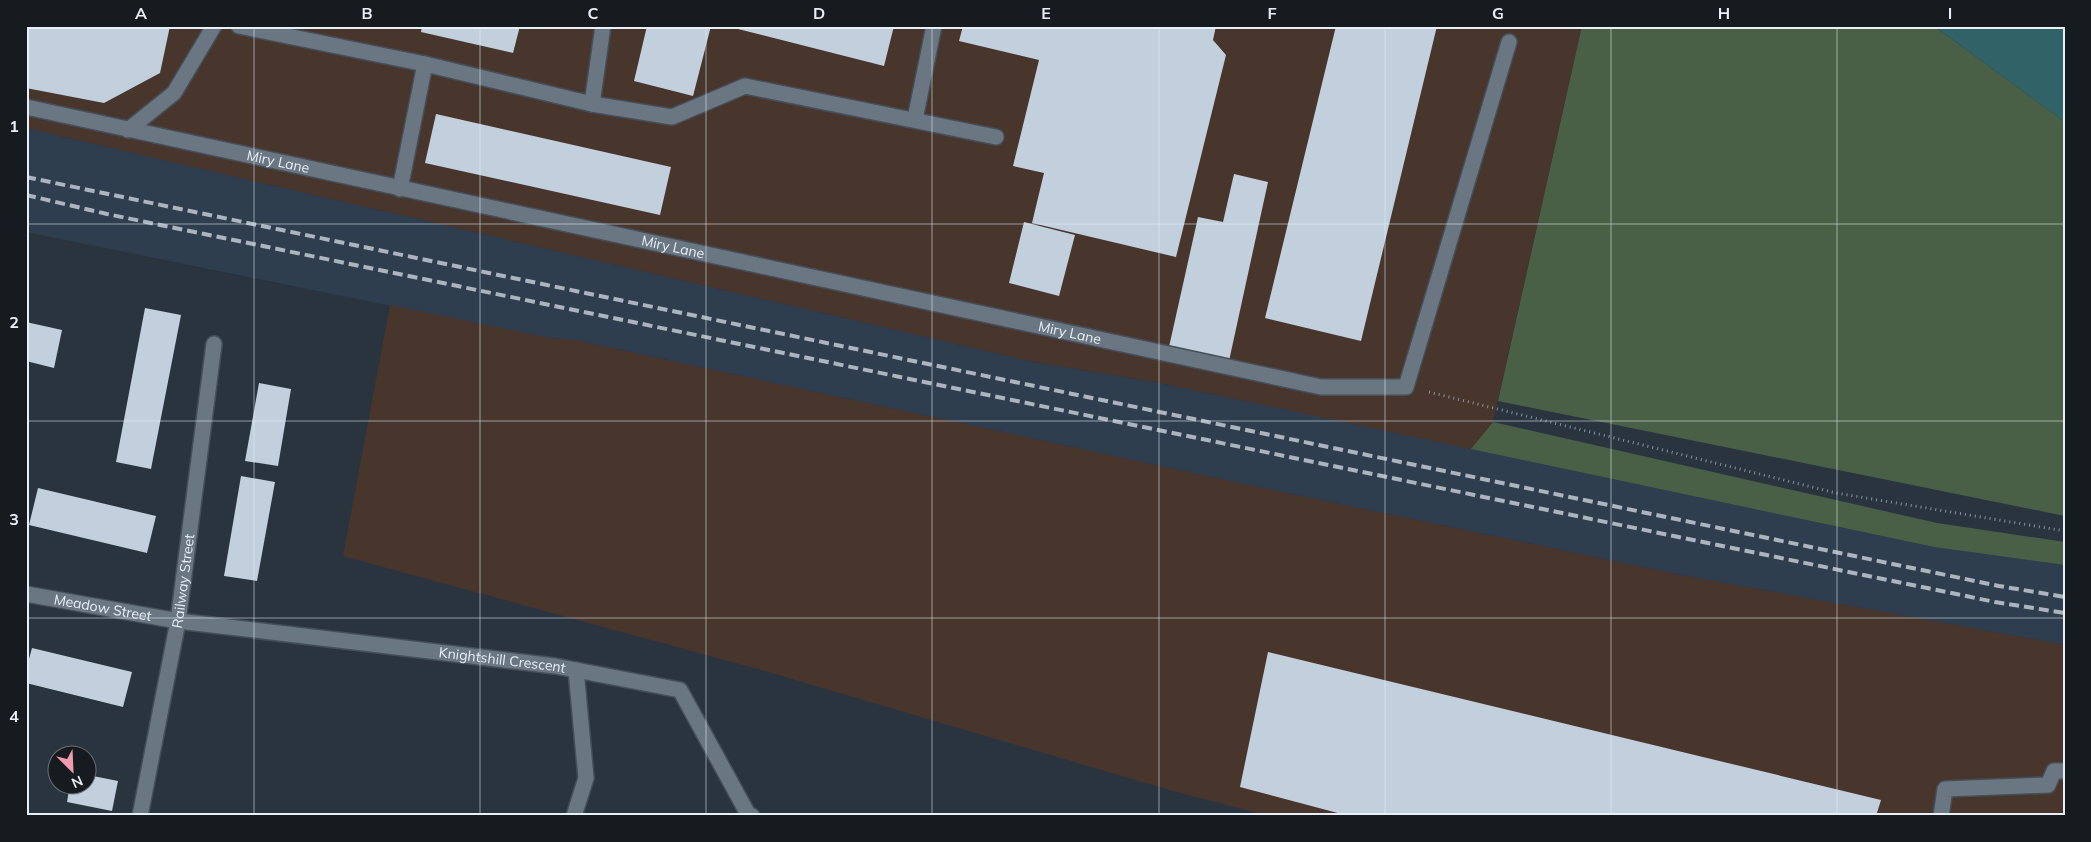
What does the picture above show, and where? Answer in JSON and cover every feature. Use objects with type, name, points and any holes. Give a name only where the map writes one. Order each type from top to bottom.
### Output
[{"type":"street","points":[[128,130],[174,93],[214,26]]},
{"type":"street","points":[[239,26],[425,64],[592,104],[672,117],[746,86],[996,137]]},
{"type":"street","points":[[592,104],[603,26]]},
{"type":"street","points":[[915,119],[934,26]]},
{"type":"street","points":[[1406,386],[1509,42]]},
{"type":"street","points":[[400,188],[425,64]]},
{"type":"street","name":"Miry Lane","points":[[26,107],[1321,387],[1406,386]]},
{"type":"street","name":"Railway Street","points":[[140,816],[178,621],[214,344]]},
{"type":"street","name":"Meadow Street","points":[[26,594],[178,621]]},
{"type":"street","name":"Knightshill Crescent","points":[[178,621],[555,666],[680,690],[749,815]]},
{"type":"street","points":[[574,816],[586,778],[576,670]]},
{"type":"street","points":[[1941,816],[1945,790],[2048,785],[2054,771],[2065,771]]},
{"type":"path","points":[[1406,386],[1513,415],[1836,493],[2065,530]]},
{"type":"shaded area","points":[[26,26],[1582,26],[1493,422],[1471,449],[1160,383],[1034,362],[26,128]]},
{"type":"shaded area","points":[[1582,26],[1934,26],[2065,122],[2065,516],[1498,401]]},
{"type":"shaded area","points":[[1934,26],[2059,26],[2065,31],[2065,122]]},
{"type":"shaded area","points":[[26,128],[1034,362],[1160,383],[1934,547],[2065,565],[2065,645],[1681,575],[1263,488],[574,340],[550,338],[26,232]]},
{"type":"shaded area","points":[[390,305],[550,338],[574,340],[1263,488],[1681,575],[2065,645],[2065,816],[1269,816],[1173,791],[765,671],[343,556]]},
{"type":"shaded area","points":[[1493,422],[1937,523],[2065,542],[2065,565],[1934,547],[1471,449]]},
{"type":"building","points":[[26,26],[170,26],[160,73],[104,103],[26,88]]},
{"type":"building","points":[[422,26],[520,26],[513,53],[421,32]]},
{"type":"building","points":[[647,26],[711,26],[693,96],[634,81]]},
{"type":"building","points":[[726,26],[894,26],[884,66]]},
{"type":"building","points":[[963,26],[1216,26],[1213,40],[1226,55],[1176,257],[1032,223],[1044,173],[1013,166],[1039,60],[959,41]]},
{"type":"building","points":[[1336,26],[1437,26],[1361,341],[1265,318]]},
{"type":"building","points":[[436,114],[671,167],[660,215],[425,163]]},
{"type":"building","points":[[1234,174],[1268,182],[1229,361],[1169,347],[1198,217],[1223,222]]},
{"type":"building","points":[[1024,222],[1075,235],[1059,296],[1009,283]]},
{"type":"building","points":[[145,308],[181,315],[151,469],[116,462]]},
{"type":"building","points":[[26,322],[62,330],[54,368],[26,361]]},
{"type":"building","points":[[259,383],[291,389],[278,466],[245,461]]},
{"type":"building","points":[[241,476],[275,482],[257,581],[224,576]]},
{"type":"building","points":[[38,488],[156,516],[147,553],[29,525]]},
{"type":"building","points":[[32,648],[132,672],[123,707],[26,683],[26,670]]},
{"type":"building","points":[[1268,652],[1881,800],[1876,816],[1349,816],[1240,787]]},
{"type":"building","points":[[98,777],[118,781],[112,811],[67,802],[68,794],[98,794]]},
{"type":"railway","points":[[26,177],[1999,586],[2065,597]]},
{"type":"railway","points":[[26,195],[107,214],[1995,602],[2065,613]]}]
